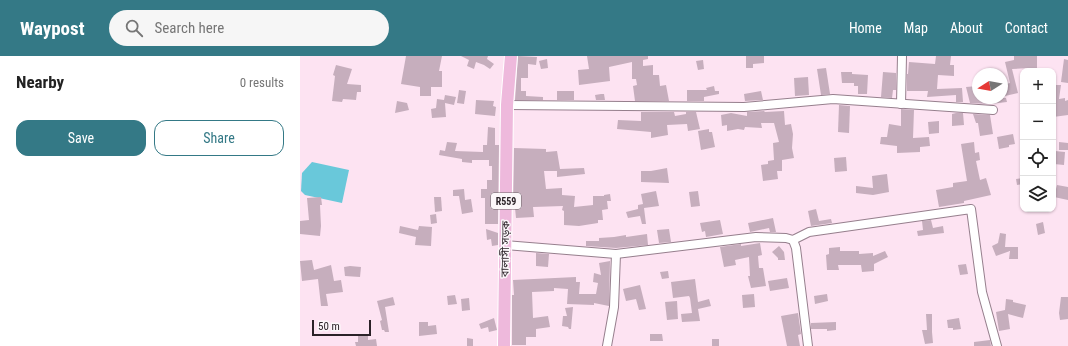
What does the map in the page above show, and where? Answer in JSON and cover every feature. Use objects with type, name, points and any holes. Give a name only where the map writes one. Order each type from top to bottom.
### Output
[{"type":"main road","name":"বালাসী সড়ক","points":[[504,346],[507,105],[511,56]]},
{"type":"street","points":[[901,104],[902,56]]},
{"type":"street","points":[[507,105],[744,107],[833,99],[993,110]]},
{"type":"street","points":[[505,245],[616,254],[756,237],[786,238],[793,240],[809,232],[971,209],[982,292],[997,346]]},
{"type":"street","points":[[793,240],[796,248],[808,346]]},
{"type":"street","points":[[607,346],[614,307],[616,254]]},
{"type":"water","points":[[312,162],[349,170],[342,203],[305,195],[301,191],[302,173]]},
{"type":"building","points":[[406,56],[442,56],[439,71],[442,71],[442,87],[431,87],[431,96],[420,96],[420,87],[401,84]]},
{"type":"building","points":[[461,56],[488,56],[487,59],[494,64],[490,69],[476,62],[474,69],[467,66],[469,60]]},
{"type":"building","points":[[518,56],[537,57],[536,65],[528,64],[528,78],[521,78],[521,91],[526,91],[526,96],[543,97],[543,100],[515,100]]},
{"type":"building","points":[[587,56],[648,56],[648,59],[643,60],[643,66],[653,65],[653,75],[659,75],[660,86],[666,85],[669,101],[635,101],[633,86],[637,85],[636,79],[632,79],[632,62],[609,67],[610,81],[579,85],[578,70],[589,69]]},
{"type":"building","points":[[746,56],[764,56],[764,63],[753,64],[753,68],[746,68]]},
{"type":"building","points":[[936,56],[951,56],[950,65],[954,65],[954,76],[938,75],[937,89],[962,88],[963,102],[956,102],[956,95],[927,97],[928,91],[907,91],[909,62],[935,64]]},
{"type":"building","points":[[1014,56],[1037,56],[1037,68],[1012,69],[1018,93],[1008,95],[1008,84],[1010,83],[1008,68],[1006,68],[1005,62],[1014,60]]},
{"type":"building","points":[[547,59],[548,68],[541,69],[539,61]]},
{"type":"building","points":[[1064,59],[1068,60],[1068,83],[1061,82]]},
{"type":"building","points":[[703,60],[704,69],[698,70],[696,61]]},
{"type":"building","points":[[336,65],[352,69],[347,84],[361,85],[361,92],[357,92],[356,100],[343,99],[342,102],[332,101],[335,76],[333,75]]},
{"type":"building","points":[[826,68],[830,94],[821,95],[817,69]]},
{"type":"building","points":[[841,72],[852,72],[852,74],[868,75],[867,94],[858,94],[858,86],[854,86],[854,83],[842,83]]},
{"type":"building","points":[[883,72],[896,73],[896,90],[893,90],[892,98],[881,97]]},
{"type":"building","points":[[808,77],[809,95],[795,96],[794,78]]},
{"type":"building","points":[[1056,85],[1061,85],[1059,99],[1065,98],[1065,101],[1068,100],[1068,115],[1056,117]]},
{"type":"building","points":[[714,86],[715,91],[719,91],[719,94],[704,97],[704,101],[687,101],[687,90],[707,90],[706,88]]},
{"type":"building","points":[[972,86],[972,103],[970,103],[966,87]]},
{"type":"building","points":[[459,90],[466,91],[464,104],[457,103]]},
{"type":"building","points":[[557,91],[574,91],[574,100],[557,100]]},
{"type":"building","points":[[761,91],[763,100],[745,101],[744,94]]},
{"type":"building","points":[[604,94],[605,100],[596,100],[595,95]]},
{"type":"building","points":[[445,95],[456,97],[454,105],[445,103],[446,117],[432,118],[431,109],[436,108],[437,99],[444,100]]},
{"type":"building","points":[[476,100],[494,101],[493,106],[496,107],[495,116],[475,114]]},
{"type":"building","points":[[397,101],[407,103],[409,110],[395,113]]},
{"type":"building","points":[[839,105],[850,106],[849,133],[838,132]]},
{"type":"building","points":[[901,109],[914,110],[913,138],[929,137],[930,146],[920,147],[920,152],[897,153],[897,146],[880,144],[881,137],[887,137],[889,124],[901,126]]},
{"type":"building","points":[[784,111],[785,125],[791,124],[794,158],[782,160],[782,171],[777,171],[778,179],[763,181],[761,165],[768,164],[768,161],[774,160],[773,143],[779,142],[774,123],[761,123],[762,128],[745,127],[744,130],[738,129],[727,131],[727,125],[722,126],[721,115],[731,113],[747,116],[747,112]]},
{"type":"building","points":[[641,112],[674,112],[675,116],[686,114],[686,112],[696,112],[700,129],[688,131],[687,124],[667,125],[668,135],[651,138],[651,132],[617,129],[618,120],[641,121]]},
{"type":"building","points":[[963,113],[964,125],[952,126],[952,114]]},
{"type":"building","points":[[973,114],[990,115],[993,134],[980,136],[978,123],[976,123]]},
{"type":"building","points":[[939,121],[939,133],[929,134],[928,122]]},
{"type":"building","points":[[488,127],[495,128],[495,145],[499,145],[498,224],[485,224],[485,198],[481,198],[481,189],[487,189],[487,180],[492,180],[492,166],[489,166],[489,160],[472,160],[472,163],[462,162],[462,159],[439,155],[440,150],[445,151],[447,142],[457,143],[455,151],[483,152],[483,145],[487,145]]},
{"type":"building","points":[[709,129],[709,132],[712,132],[715,147],[701,150],[698,131]]},
{"type":"building","points":[[1013,134],[1015,144],[999,149],[997,137]]},
{"type":"building","points":[[974,142],[975,153],[979,152],[980,160],[976,161],[980,180],[986,178],[991,195],[964,201],[964,203],[939,207],[936,190],[953,187],[953,183],[967,181],[961,144]]},
{"type":"building","points":[[1059,142],[1068,143],[1068,150],[1059,150]]},
{"type":"building","points":[[514,148],[546,149],[546,152],[557,151],[560,169],[584,168],[585,174],[557,177],[557,171],[544,171],[546,189],[562,188],[562,195],[575,196],[574,207],[593,205],[593,196],[604,196],[610,194],[611,201],[607,201],[608,209],[602,210],[603,220],[598,220],[598,223],[579,226],[564,225],[564,211],[562,210],[563,206],[533,207],[534,217],[516,218],[515,208],[513,208]]},
{"type":"building","points":[[1056,151],[1065,152],[1064,165],[1056,164]]},
{"type":"building","points":[[846,157],[847,171],[835,172],[834,158]]},
{"type":"building","points":[[667,168],[669,183],[641,182],[641,171]]},
{"type":"building","points":[[887,174],[889,192],[873,195],[856,193],[856,186],[873,188],[872,176]]},
{"type":"building","points":[[1020,178],[1020,184],[1017,185],[1016,179]]},
{"type":"building","points":[[1057,185],[1068,187],[1068,200],[1056,197]]},
{"type":"building","points":[[464,189],[465,200],[471,199],[473,212],[462,214],[459,196],[453,196],[453,190]]},
{"type":"building","points":[[656,191],[659,206],[644,208],[646,224],[642,224],[640,216],[628,218],[626,212],[638,209],[638,205],[643,204],[641,194]]},
{"type":"building","points":[[698,191],[700,206],[691,207],[689,192]]},
{"type":"building","points":[[321,197],[322,205],[320,205],[320,236],[300,234],[300,221],[309,220],[307,198]]},
{"type":"building","points":[[434,197],[441,197],[442,211],[435,212]]},
{"type":"building","points":[[816,209],[819,221],[831,219],[832,223],[811,226],[808,211]]},
{"type":"building","points":[[436,214],[437,223],[431,224],[430,215]]},
{"type":"building","points":[[773,218],[776,232],[770,232],[769,228],[750,232],[748,223]]},
{"type":"building","points":[[720,220],[723,234],[706,237],[705,231],[702,232],[700,223]]},
{"type":"building","points":[[931,220],[933,228],[943,226],[944,233],[918,236],[917,231],[923,230],[922,221]]},
{"type":"building","points":[[1043,222],[1045,233],[1038,235],[1036,224]]},
{"type":"building","points":[[400,226],[418,230],[419,226],[432,227],[431,246],[415,245],[416,237],[399,233]]},
{"type":"building","points":[[486,229],[498,233],[498,245],[492,246],[491,239],[487,240]]},
{"type":"building","points":[[669,229],[671,242],[659,243],[657,230]]},
{"type":"building","points":[[1000,233],[1006,234],[1005,247],[1018,247],[1018,259],[1009,259],[1010,251],[996,256],[992,246],[998,243]]},
{"type":"building","points":[[647,234],[648,245],[616,248],[586,246],[586,241],[599,241],[599,238],[626,235],[626,237]]},
{"type":"building","points":[[760,243],[762,255],[758,256],[759,268],[763,268],[766,286],[751,288],[748,276],[750,276],[749,257],[735,260],[736,265],[724,267],[720,247]]},
{"type":"building","points":[[779,246],[784,252],[785,260],[778,260],[772,252]]},
{"type":"building","points":[[840,247],[840,251],[859,251],[859,254],[873,253],[873,256],[885,251],[888,257],[874,264],[874,271],[862,272],[861,265],[838,265],[839,270],[827,270],[826,255],[829,254],[829,248]]},
{"type":"building","points":[[536,253],[549,254],[548,267],[536,266]]},
{"type":"building","points":[[312,260],[314,270],[331,265],[334,281],[341,280],[343,292],[326,294],[328,306],[321,306],[318,279],[302,281],[300,261]]},
{"type":"building","points":[[610,261],[609,306],[594,303],[594,305],[567,304],[568,289],[554,288],[554,291],[532,292],[533,318],[548,316],[550,327],[536,329],[536,337],[526,337],[526,345],[512,345],[512,295],[514,295],[513,280],[576,277],[576,282],[580,282],[579,294],[596,294],[598,283],[593,282],[594,273],[601,275],[599,263]]},
{"type":"building","points":[[966,264],[968,274],[960,275],[958,265]]},
{"type":"building","points":[[344,267],[361,267],[360,277],[345,276]]},
{"type":"building","points":[[668,271],[669,278],[662,279],[660,272]]},
{"type":"building","points":[[787,278],[789,288],[770,291],[768,281]]},
{"type":"building","points":[[695,279],[698,302],[709,299],[711,306],[698,309],[700,321],[682,322],[681,314],[692,313],[690,298],[689,296],[673,298],[671,282]]},
{"type":"building","points":[[640,285],[646,309],[639,310],[636,299],[626,301],[623,289]]},
{"type":"building","points":[[754,294],[755,307],[743,308],[742,295]]},
{"type":"building","points":[[827,294],[828,301],[815,304],[814,296]]},
{"type":"building","points":[[455,295],[457,304],[448,305],[447,296]]},
{"type":"building","points":[[393,297],[395,305],[385,307],[389,332],[385,332],[382,330],[380,321],[382,320],[377,301]]},
{"type":"building","points":[[1061,297],[1068,297],[1068,319],[1060,320],[1059,313]]},
{"type":"building","points":[[469,298],[470,310],[462,311],[461,299]]},
{"type":"building","points":[[1006,299],[1026,305],[1023,318],[1008,314],[1010,329],[999,331],[996,312],[1005,310]]},
{"type":"building","points":[[677,301],[678,319],[667,320],[665,302]]},
{"type":"building","points":[[573,307],[571,329],[569,329],[568,327],[562,326],[563,316],[567,316],[565,308]]},
{"type":"building","points":[[798,313],[801,334],[798,335],[800,346],[787,346],[781,316]]},
{"type":"building","points":[[926,314],[932,314],[933,343],[925,344],[922,330],[927,330]]},
{"type":"building","points":[[494,318],[497,330],[489,332],[488,327],[481,329],[479,324]]},
{"type":"building","points":[[959,318],[961,329],[953,330],[953,328],[948,328],[947,320]]},
{"type":"building","points":[[419,322],[428,322],[428,326],[436,325],[437,334],[419,336]]},
{"type":"building","points":[[836,322],[836,330],[827,331],[827,329],[811,329],[811,323]]},
{"type":"building","points":[[650,334],[662,334],[663,341],[650,341]]},
{"type":"building","points":[[358,336],[368,336],[368,340],[376,339],[377,346],[356,346],[355,342],[358,342]]},
{"type":"building","points":[[467,338],[473,339],[473,346],[467,346]]},
{"type":"building","points":[[712,339],[719,339],[719,346],[712,346]]},
{"type":"building","points":[[990,340],[991,346],[974,346],[974,342]]}]
